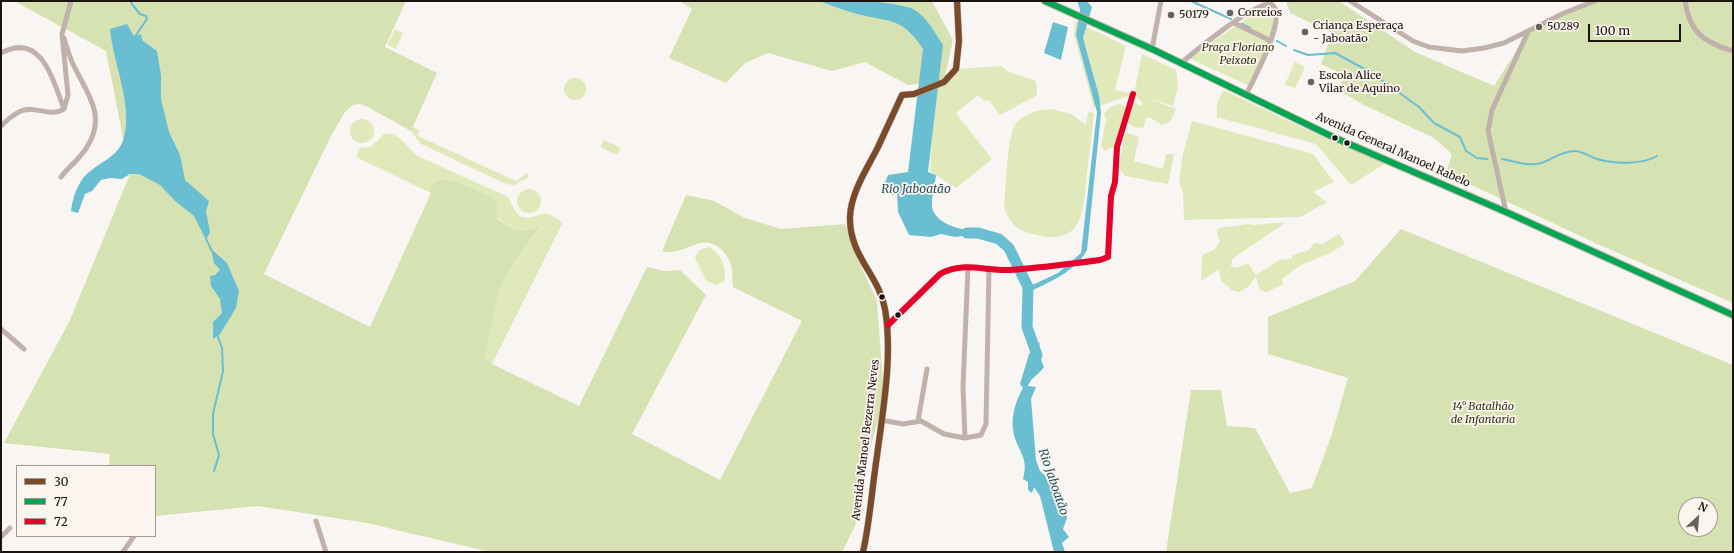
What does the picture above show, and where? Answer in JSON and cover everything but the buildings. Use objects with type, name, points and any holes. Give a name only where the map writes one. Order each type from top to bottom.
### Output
[{"type":"main road","name":"Avenida General Manoel Rabelo","points":[[1045,1],[1152,49],[1180,64],[1333,137],[1506,212],[1733,315]]},
{"type":"street","points":[[64,109],[68,95],[62,34],[71,1]]},
{"type":"street","name":"Avenida Manoel Bezerra Neves","points":[[862,552],[881,420],[888,326],[884,306],[879,292],[861,260],[854,243],[851,231],[850,216],[853,200],[860,181],[902,95],[914,94],[940,84],[944,82],[956,69],[959,42],[957,1]]},
{"type":"street","points":[[1152,49],[1161,1]]},
{"type":"street","points":[[1350,1],[1413,41],[1445,50],[1462,51],[1504,43],[1564,13],[1595,1]]},
{"type":"street","points":[[1685,1],[1690,22],[1696,32],[1708,42],[1733,51]]},
{"type":"street","points":[[1180,64],[1204,43],[1234,22],[1264,4],[1274,5],[1277,19],[1271,41],[1246,95]]},
{"type":"street","points":[[1234,22],[1271,41]]},
{"type":"street","points":[[1506,212],[1488,131],[1492,110],[1528,32]]},
{"type":"street","points":[[61,177],[88,145],[95,125],[96,115],[89,91],[72,62],[62,34]]},
{"type":"street","points":[[1,53],[16,48],[35,53],[42,58],[49,68],[64,109]]},
{"type":"street","points":[[888,326],[940,274],[952,268],[968,267],[1007,270],[1090,261],[1108,257],[1110,253],[1111,196],[1115,182],[1117,147],[1133,94]]},
{"type":"street","points":[[1,126],[22,111],[32,109],[54,113],[64,109]]},
{"type":"street","points":[[966,438],[963,387],[968,267]]},
{"type":"street","points":[[881,420],[903,424],[918,421],[926,423],[944,434],[966,438],[981,434],[986,424],[989,268]]},
{"type":"street","points":[[1,329],[24,349]]},
{"type":"street","points":[[918,421],[927,369]]},
{"type":"street","points":[[316,521],[326,552]]},
{"type":"street","points":[[1,537],[10,528]]},
{"type":"street","points":[[123,552],[133,537]]},
{"type":"green space","points":[[14,1],[406,1],[385,47],[437,73],[411,131],[366,106],[359,104],[353,105],[345,112],[331,136],[264,274],[370,327],[431,193],[429,187],[441,179],[456,182],[484,194],[497,202],[497,219],[514,229],[523,231],[542,225],[518,256],[503,280],[497,297],[489,339],[484,356],[492,364],[579,406],[647,267],[665,271],[680,270],[706,295],[632,434],[720,480],[802,321],[733,287],[732,270],[729,260],[716,245],[711,243],[701,243],[677,251],[662,251],[686,195],[714,201],[745,218],[781,229],[845,224],[858,260],[877,301],[884,399],[871,445],[855,526],[842,552],[490,552],[367,523],[258,506],[156,516],[156,465],[109,465],[110,454],[4,443],[70,320],[130,174],[106,51]]},
{"type":"green space","points":[[680,1],[932,1],[953,40],[944,81],[908,85],[865,62],[832,71],[768,53],[745,63],[726,83],[669,58],[692,9]]},
{"type":"green space","points":[[1286,1],[1339,1],[1415,52],[1494,86],[1528,32],[1592,1],[1733,1],[1733,303],[1593,242],[1446,173],[1452,154],[1434,138],[1364,105],[1338,90],[1344,75],[1321,64],[1332,33],[1290,13]]},
{"type":"green space","name":"Praça Floriano Peixoto","points":[[1266,5],[1276,9],[1272,41],[1251,87],[1189,58]]},
{"type":"green space","points":[[1075,21],[1126,46],[1115,90],[1134,94],[1094,108],[1074,35]]},
{"type":"green space","points":[[395,29],[403,33],[396,49],[387,45]]},
{"type":"green space","points":[[1142,54],[1176,70],[1178,87],[1173,106],[1148,98],[1176,109],[1170,122],[1162,125],[1149,117],[1146,118],[1143,128],[1134,127],[1127,123],[1124,112],[1115,146],[1105,151],[1101,146],[1106,120],[1104,114],[1109,108],[1118,104],[1125,106],[1125,109],[1128,101],[1142,106],[1143,103],[1134,94]]},
{"type":"green space","points":[[1295,62],[1305,67],[1295,88],[1285,84]]},
{"type":"green space","points":[[1001,66],[1007,71],[1036,81],[1037,95],[1000,115],[989,100],[984,101],[978,95],[956,113],[992,159],[956,188],[930,171],[935,96],[940,84],[956,69]]},
{"type":"green space","points":[[571,78],[579,78],[586,85],[586,93],[579,100],[571,100],[564,93],[564,85]]},
{"type":"green space","points":[[1223,90],[1334,142],[1386,163],[1351,185],[1316,144],[1217,117],[1217,103]]},
{"type":"green space","points":[[1051,109],[1071,114],[1086,125],[1088,112],[1094,113],[1082,213],[1078,224],[1071,231],[1062,236],[1049,237],[1032,234],[1021,230],[1010,220],[1004,205],[1012,131],[1018,121],[1026,115],[1036,111]]},
{"type":"green space","points":[[362,119],[367,120],[373,126],[373,136],[367,142],[362,143],[357,142],[351,136],[350,131],[351,126],[357,120]]},
{"type":"green space","points":[[1192,121],[1313,154],[1334,182],[1313,192],[1327,202],[1300,217],[1184,220],[1183,192],[1179,183],[1183,154]]},
{"type":"green space","points":[[413,127],[419,130],[418,136],[516,181],[527,173],[529,177],[514,185],[506,184],[421,144],[411,131]]},
{"type":"green space","points":[[1125,132],[1139,137],[1134,161],[1163,169],[1166,154],[1174,154],[1168,184],[1125,176],[1119,168]]},
{"type":"green space","points":[[384,134],[395,135],[418,156],[508,197],[518,215],[526,218],[546,213],[560,220],[562,224],[492,364],[484,356],[499,288],[509,267],[542,226],[527,232],[516,231],[441,179],[436,182],[431,193],[356,157],[360,148],[371,147]]},
{"type":"green space","points":[[604,140],[621,148],[617,155],[600,147]]},
{"type":"green space","points":[[529,189],[534,190],[540,196],[540,206],[534,212],[529,213],[524,212],[518,206],[517,201],[518,196],[524,190]]},
{"type":"green space","points":[[1286,222],[1232,259],[1231,266],[1237,268],[1248,263],[1256,275],[1280,260],[1292,259],[1292,255],[1309,250],[1314,243],[1323,244],[1339,234],[1345,244],[1328,254],[1299,266],[1282,279],[1283,284],[1267,292],[1260,290],[1256,276],[1249,286],[1240,292],[1232,290],[1221,281],[1219,269],[1201,281],[1202,255],[1214,250],[1220,241],[1217,235],[1218,228],[1248,224],[1254,225]]},
{"type":"green space","name":"14° Batalhão de Infantaria","points":[[1401,229],[1733,365],[1733,552],[1166,552],[1191,390],[1221,390],[1227,426],[1255,428],[1290,493],[1312,488],[1332,434],[1348,378],[1268,354],[1268,317],[1355,281]]},
{"type":"green space","points":[[709,247],[717,253],[724,266],[724,281],[717,285],[706,281],[695,258],[699,250]]},
{"type":"water","points":[[819,1],[866,2],[901,5],[916,11],[930,25],[943,45],[928,172],[936,175],[932,207],[939,219],[946,223],[961,229],[983,233],[955,237],[941,234],[931,237],[909,235],[898,212],[897,193],[892,195],[884,185],[888,175],[908,172],[923,49],[908,30],[900,25],[850,12]]},
{"type":"water","points":[[1077,1],[1087,1],[1092,7],[1083,38],[1099,96],[1101,113],[1087,250],[1082,258],[1069,270],[1054,280],[1029,292],[1028,287],[1058,273],[1081,253],[1097,112],[1076,35],[1080,9]]},
{"type":"water","points":[[1053,22],[1068,27],[1061,60],[1044,53]]},
{"type":"water","points":[[127,24],[134,36],[141,34],[142,40],[157,51],[161,75],[161,99],[169,132],[180,155],[185,180],[209,201],[206,211],[210,232],[206,240],[194,216],[175,201],[160,185],[139,174],[130,174],[122,179],[110,178],[101,180],[92,191],[85,194],[78,213],[71,211],[73,199],[80,182],[88,173],[116,152],[124,137],[126,111],[122,84],[110,29]]},
{"type":"water","points":[[211,249],[227,263],[239,291],[236,308],[220,334],[213,339],[213,322],[222,313],[220,299],[211,286],[210,276],[215,275],[220,270],[214,263]]},
{"type":"water","points":[[1040,342],[1038,352],[1044,367],[1031,380],[1028,386],[1036,387],[1031,399],[1036,460],[1040,471],[1055,485],[1058,500],[1065,505],[1067,518],[1063,529],[1069,537],[1062,543],[1065,552],[1054,552],[1040,496],[1034,487],[1032,493],[1028,490],[1028,482],[1023,479],[1025,463],[1016,441],[1013,427],[1015,407],[1023,388],[1020,384],[1029,354]]},
{"type":"waterway","points":[[132,1],[131,3],[140,14],[146,16],[147,19],[134,38]]},
{"type":"waterway","points":[[1191,1],[1231,19]]},
{"type":"waterway","points":[[1242,24],[1250,28]]},
{"type":"waterway","points":[[1277,41],[1286,46]]},
{"type":"waterway","points":[[1294,50],[1308,55],[1335,53],[1372,73],[1419,107],[1434,123],[1460,137],[1466,151],[1477,158],[1487,159]]},
{"type":"waterway","points":[[1502,159],[1523,164],[1539,164],[1562,153],[1570,151],[1580,152],[1597,159],[1620,163],[1643,161],[1657,156]]},
{"type":"waterway","name":"Rio Jaboatão","points":[[967,233],[978,233],[999,239],[1009,248],[1028,287],[1027,327],[1037,355],[1034,362]]},
{"type":"waterway","points":[[206,239],[212,251]]},
{"type":"waterway","points":[[214,471],[219,455],[213,434],[213,414],[223,371],[222,348],[217,334]]},
{"type":"transit line","name":"30","points":[[863,552],[884,401],[888,364],[888,345],[885,309],[882,297],[854,243],[851,231],[851,208],[860,181],[878,147],[902,95],[914,94],[944,82],[956,69],[959,41],[957,1]]},
{"type":"transit line","name":"77","points":[[1045,1],[1152,49],[1333,137],[1506,212],[1733,315]]},
{"type":"transit line","name":"72","points":[[888,325],[940,274],[948,270],[965,267],[1009,270],[1100,260],[1108,257],[1111,196],[1115,182],[1117,147],[1133,94]]},
{"type":"place","name":"Correios","points":[[1230,13]]},
{"type":"place","name":"50179","points":[[1171,15]]},
{"type":"place","name":"50289","points":[[1539,27]]},
{"type":"place","name":"Criança Esperaça - Jaboatão","points":[[1305,32]]},
{"type":"place","name":"Escola Alice Vilar de Aquino","points":[[1311,82]]}]
